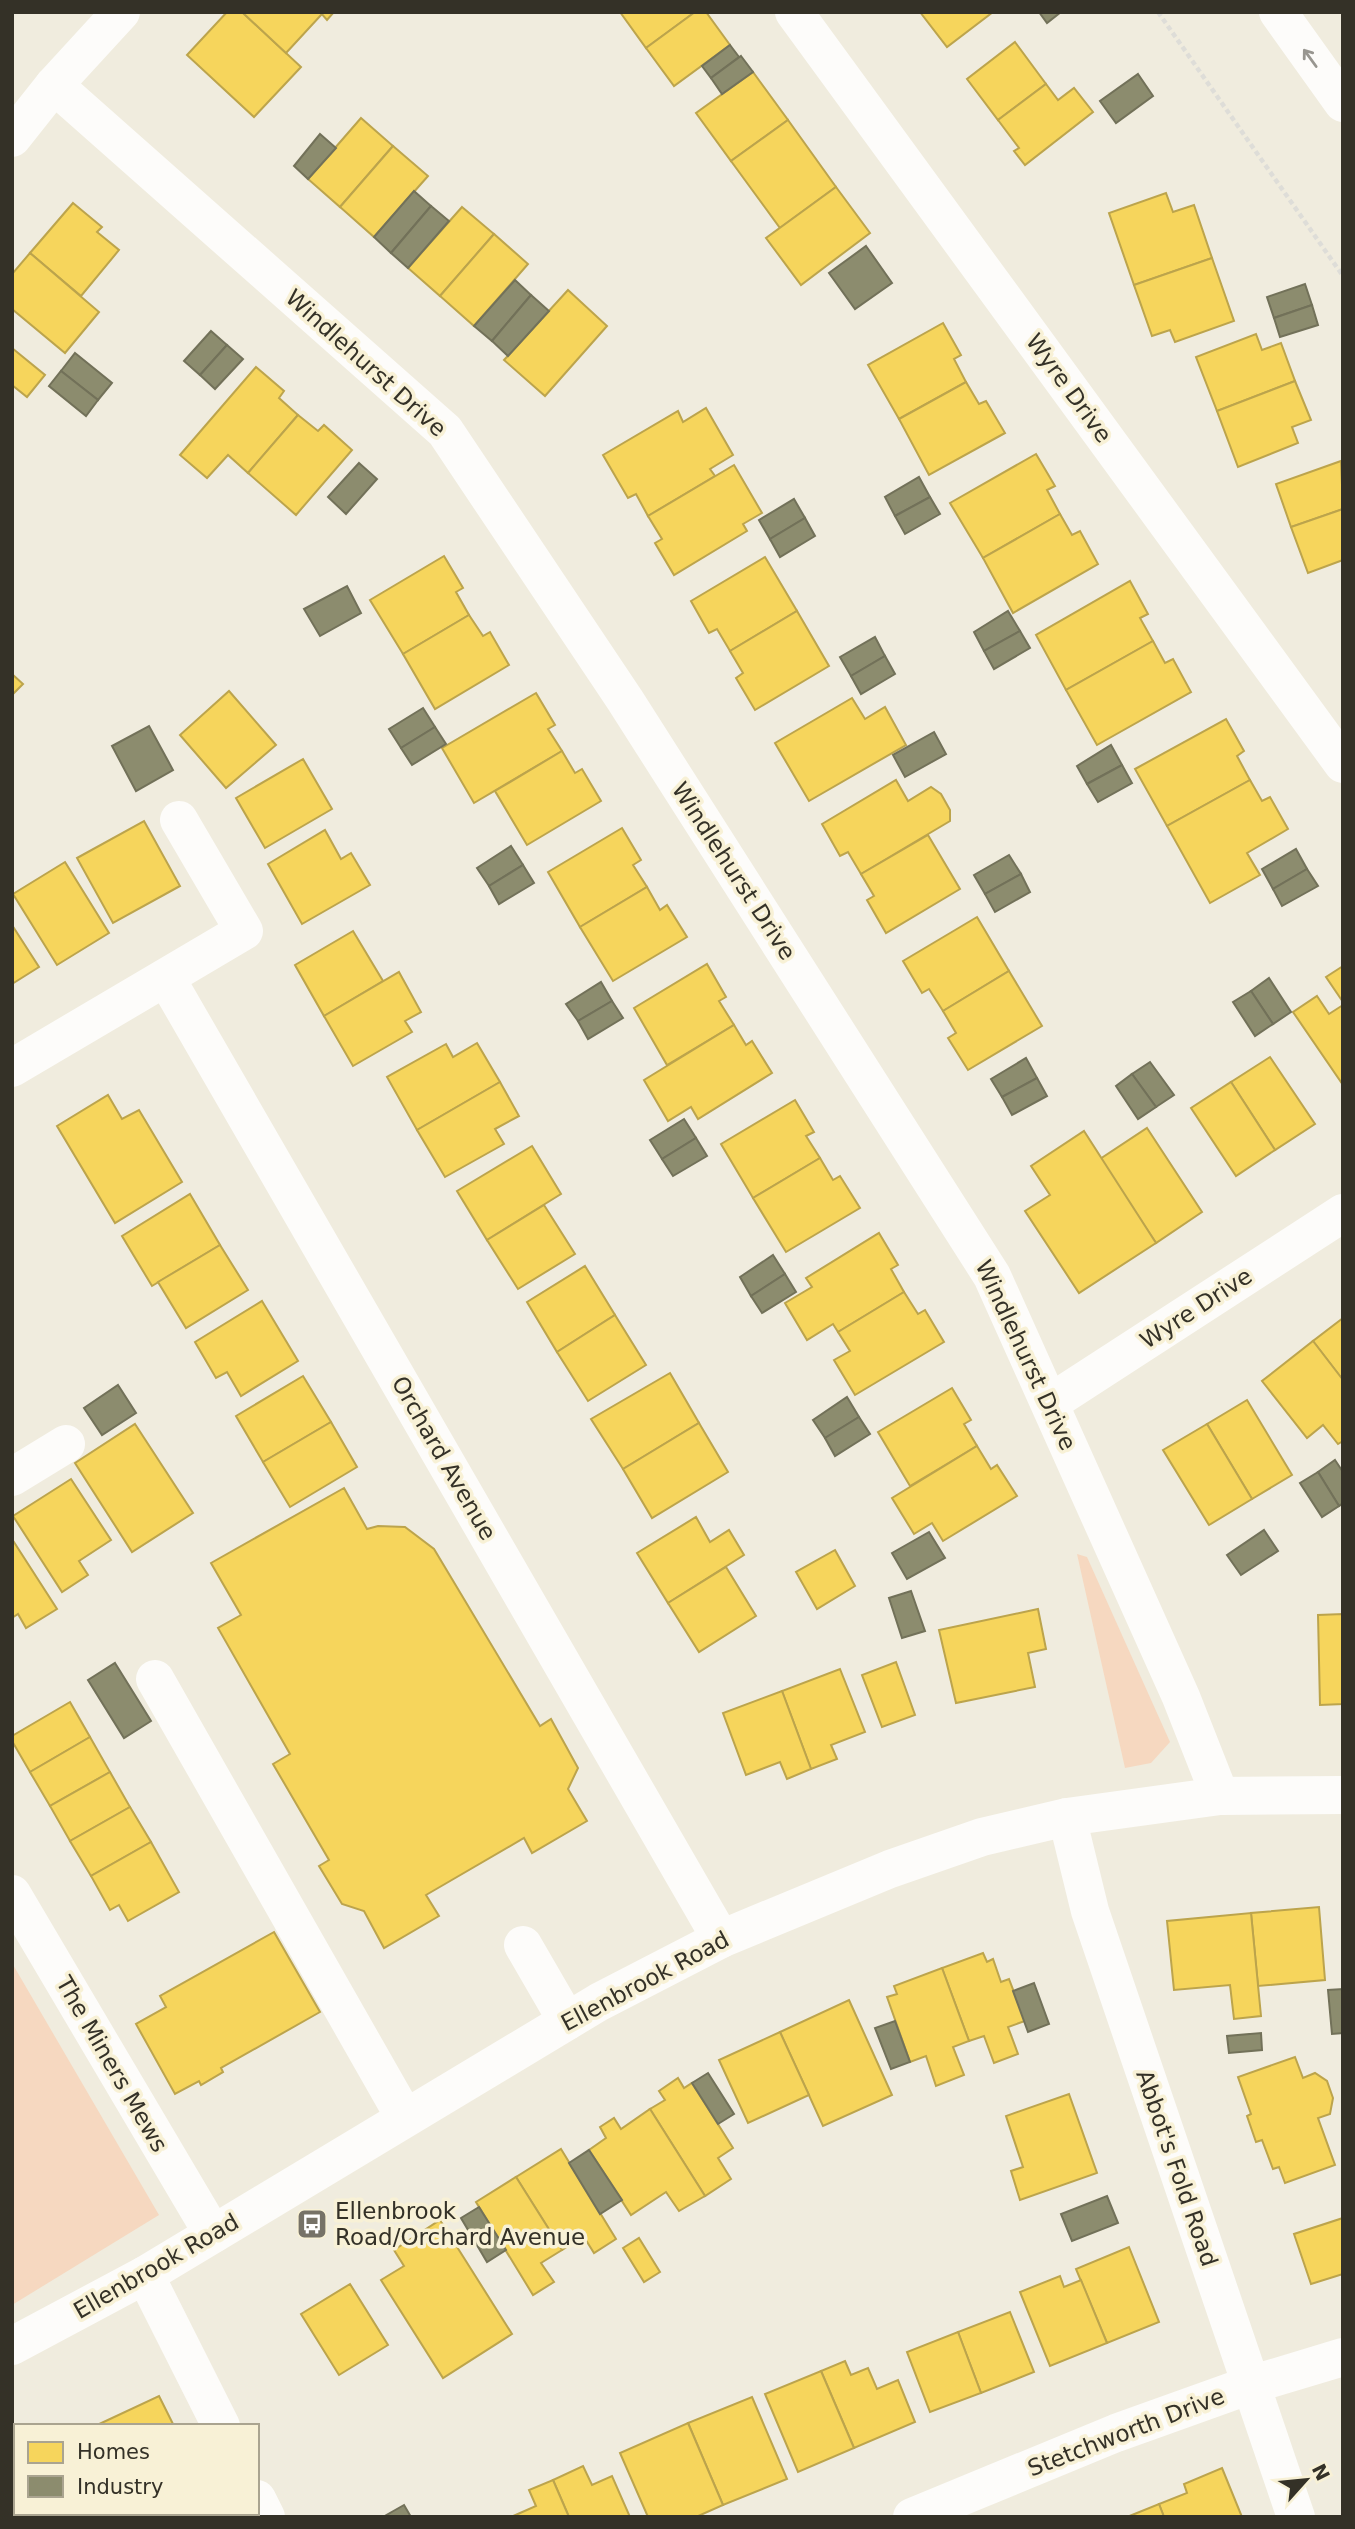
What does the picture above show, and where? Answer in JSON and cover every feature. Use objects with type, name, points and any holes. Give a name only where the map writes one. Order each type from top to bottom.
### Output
[{"type":"main road","points":[[12,138],[54,85],[121,12]]},
{"type":"main road","name":"Wyre Drive","points":[[794,12],[1343,764]]},
{"type":"main road","points":[[1278,12],[1343,103]]},
{"type":"main road","name":"Windlehurst Drive","points":[[54,85],[445,430],[625,701],[992,1276],[1181,1697],[1220,1796]]},
{"type":"main road","points":[[12,1068],[244,931],[179,820]]},
{"type":"main road","name":"Orchard Avenue","points":[[166,978],[721,1939]]},
{"type":"main road","name":"Wyre Drive","points":[[1050,1402],[1343,1213]]},
{"type":"main road","points":[[12,1477],[66,1444]]},
{"type":"main road","points":[[155,1679],[405,2118]]},
{"type":"main road","name":"Ellenbrook Road","points":[[12,2346],[145,2276],[599,2001],[721,1939],[890,1869],[982,1837],[1067,1817],[1220,1796],[1343,1795]]},
{"type":"main road","name":"Abbot's Fold Road","points":[[1067,1817],[1090,1911],[1296,2517]]},
{"type":"main road","name":"The Miners Mews","points":[[12,1894],[213,2234]]},
{"type":"main road","points":[[523,1945],[567,2021]]},
{"type":"main road","points":[[145,2276],[220,2424]]},
{"type":"main road","name":"Stetchworth Drive","points":[[912,2517],[1116,2433],[1250,2385],[1343,2357]]},
{"type":"path","points":[[1158,12],[1343,276]]},
{"type":"shaded area","points":[[1077,1554],[1087,1557],[1170,1742],[1151,1763],[1125,1768]]},
{"type":"shaded area","points":[[12,1963],[159,2215],[12,2305]]},
{"type":"building: Homes","points":[[227,12],[242,12],[301,67],[254,117],[187,55]]},
{"type":"building: Homes","points":[[242,12],[320,12],[322,14],[286,53]]},
{"type":"building: Homes","points":[[320,12],[334,12],[327,20]]},
{"type":"building: Homes","points":[[620,12],[695,12],[646,48]]},
{"type":"building: Homes","points":[[695,12],[706,12],[730,45],[674,86],[646,48]]},
{"type":"building: Homes","points":[[920,12],[993,12],[947,47]]},
{"type":"building: Homes","points":[[1015,42],[1046,84],[998,120],[967,79]]},
{"type":"building: Homes","points":[[753,72],[788,120],[731,161],[696,113]]},
{"type":"building: Homes","points":[[1046,84],[1058,100],[1074,88],[1093,112],[1025,165],[1014,151],[1019,148],[998,120]]},
{"type":"building: Homes","points":[[361,118],[393,146],[340,207],[308,179]]},
{"type":"building: Homes","points":[[788,120],[836,187],[780,228],[731,161]]},
{"type":"building: Homes","points":[[393,146],[428,176],[374,237],[340,207]]},
{"type":"building: Homes","points":[[836,187],[870,233],[801,285],[766,238]]},
{"type":"building: Homes","points":[[1166,193],[1173,212],[1194,205],[1212,258],[1134,285],[1109,213]]},
{"type":"building: Homes","points":[[73,203],[102,227],[97,232],[119,250],[81,296],[30,253]]},
{"type":"building: Homes","points":[[462,207],[494,234],[440,296],[408,268]]},
{"type":"building: Homes","points":[[494,234],[528,264],[474,326],[440,296]]},
{"type":"building: Homes","points":[[30,253],[99,312],[65,353],[12,309],[12,274]]},
{"type":"building: Homes","points":[[1212,258],[1234,321],[1175,342],[1170,330],[1152,336],[1134,285]]},
{"type":"building: Homes","points":[[568,290],[607,326],[545,396],[504,360]]},
{"type":"building: Homes","points":[[943,323],[961,355],[954,359],[966,382],[899,419],[868,365]]},
{"type":"building: Homes","points":[[1256,334],[1262,350],[1281,343],[1295,381],[1217,411],[1196,357]]},
{"type":"building: Homes","points":[[12,348],[45,375],[27,397],[12,385]]},
{"type":"building: Homes","points":[[256,367],[284,391],[279,398],[298,415],[248,473],[228,455],[207,478],[180,455]]},
{"type":"building: Homes","points":[[1295,381],[1311,420],[1292,427],[1298,443],[1238,467],[1217,411]]},
{"type":"building: Homes","points":[[966,382],[979,404],[986,401],[1005,433],[929,475],[899,419]]},
{"type":"building: Homes","points":[[706,408],[733,455],[710,469],[715,476],[648,516],[636,494],[628,498],[603,455],[678,411],[683,422]]},
{"type":"building: Homes","points":[[298,415],[318,431],[324,425],[352,450],[296,515],[248,473]]},
{"type":"building: Homes","points":[[1036,454],[1055,486],[1047,490],[1060,514],[983,558],[950,503]]},
{"type":"building: Homes","points":[[1341,461],[1343,509],[1291,527],[1276,484]]},
{"type":"building: Homes","points":[[734,465],[762,513],[743,524],[747,531],[674,575],[655,543],[662,539],[648,516]]},
{"type":"building: Homes","points":[[1343,509],[1343,560],[1308,573],[1291,527]]},
{"type":"building: Homes","points":[[1060,514],[1072,535],[1080,531],[1098,564],[1013,613],[983,558]]},
{"type":"building: Homes","points":[[444,556],[463,588],[456,592],[469,615],[403,654],[370,600]]},
{"type":"building: Homes","points":[[765,557],[797,611],[730,651],[717,629],[709,633],[691,601]]},
{"type":"building: Homes","points":[[1130,581],[1148,614],[1140,618],[1153,641],[1066,690],[1036,635]]},
{"type":"building: Homes","points":[[797,611],[829,666],[755,710],[736,678],[743,673],[730,651]]},
{"type":"building: Homes","points":[[469,615],[483,636],[490,632],[509,665],[435,709],[403,654]]},
{"type":"building: Homes","points":[[1153,641],[1165,663],[1173,659],[1191,692],[1097,745],[1066,690]]},
{"type":"building: Homes","points":[[12,674],[23,684],[12,695]]},
{"type":"building: Homes","points":[[229,691],[276,745],[226,788],[180,735]]},
{"type":"building: Homes","points":[[536,693],[555,725],[548,729],[562,751],[474,803],[442,748]]},
{"type":"building: Homes","points":[[852,698],[865,719],[885,707],[906,745],[809,801],[775,743]]},
{"type":"building: Homes","points":[[1226,719],[1244,751],[1237,756],[1250,780],[1167,826],[1135,769]]},
{"type":"building: Homes","points":[[562,751],[575,773],[582,769],[601,801],[527,845],[495,791]]},
{"type":"building: Homes","points":[[303,759],[332,809],[265,848],[236,798]]},
{"type":"building: Homes","points":[[896,780],[908,801],[931,787],[941,794],[950,810],[950,821],[861,874],[848,852],[840,856],[822,824]]},
{"type":"building: Homes","points":[[1250,780],[1262,801],[1270,797],[1288,829],[1247,853],[1260,875],[1210,903],[1167,826]]},
{"type":"building: Homes","points":[[144,821],[180,886],[113,923],[77,858]]},
{"type":"building: Homes","points":[[622,828],[641,860],[633,865],[647,887],[580,927],[548,872]]},
{"type":"building: Homes","points":[[325,830],[341,859],[351,853],[370,885],[302,924],[268,864]]},
{"type":"building: Homes","points":[[928,835],[960,889],[886,933],[867,900],[874,896],[861,874]]},
{"type":"building: Homes","points":[[65,862],[109,933],[57,965],[13,894]]},
{"type":"building: Homes","points":[[647,887],[660,910],[667,905],[687,937],[613,981],[580,927]]},
{"type":"building: Homes","points":[[977,917],[1009,971],[943,1011],[929,989],[922,993],[903,961]]},
{"type":"building: Homes","points":[[12,925],[39,967],[12,984]]},
{"type":"building: Homes","points":[[353,931],[383,981],[324,1016],[295,965]]},
{"type":"building: Homes","points":[[707,964],[726,997],[719,1001],[734,1025],[667,1065],[634,1008]]},
{"type":"building: Homes","points":[[1343,966],[1343,1002],[1326,977]]},
{"type":"building: Homes","points":[[1009,971],[1042,1026],[968,1070],[948,1038],[956,1033],[943,1011]]},
{"type":"building: Homes","points":[[399,972],[421,1012],[405,1021],[412,1032],[353,1066],[324,1016]]},
{"type":"building: Homes","points":[[1317,996],[1329,1014],[1343,1005],[1343,1085],[1293,1012]]},
{"type":"building: Homes","points":[[734,1025],[746,1045],[752,1041],[772,1073],[698,1119],[691,1107],[668,1121],[644,1080]]},
{"type":"building: Homes","points":[[477,1043],[500,1082],[417,1130],[387,1077],[446,1044],[453,1057]]},
{"type":"building: Homes","points":[[1270,1057],[1315,1124],[1275,1150],[1231,1082]]},
{"type":"building: Homes","points":[[500,1082],[519,1116],[495,1129],[504,1144],[445,1177],[417,1130]]},
{"type":"building: Homes","points":[[1231,1082],[1275,1150],[1236,1176],[1191,1108]]},
{"type":"building: Homes","points":[[108,1095],[122,1119],[139,1110],[182,1182],[115,1223],[57,1126]]},
{"type":"building: Homes","points":[[795,1100],[814,1132],[806,1136],[820,1158],[753,1198],[721,1144]]},
{"type":"building: Homes","points":[[1147,1128],[1202,1212],[1156,1243],[1100,1159]]},
{"type":"building: Homes","points":[[1084,1131],[1156,1243],[1079,1293],[1025,1211],[1050,1195],[1031,1166]]},
{"type":"building: Homes","points":[[532,1146],[561,1194],[487,1240],[457,1191]]},
{"type":"building: Homes","points":[[820,1158],[833,1180],[840,1176],[860,1208],[786,1252],[753,1198]]},
{"type":"building: Homes","points":[[190,1194],[220,1245],[152,1286],[122,1236]]},
{"type":"building: Homes","points":[[544,1205],[575,1254],[518,1289],[487,1240]]},
{"type":"building: Homes","points":[[879,1233],[898,1265],[891,1269],[904,1292],[838,1332],[833,1324],[807,1340],[785,1303],[812,1287],[806,1278]]},
{"type":"building: Homes","points":[[220,1245],[248,1290],[186,1328],[158,1282]]},
{"type":"building: Homes","points":[[585,1266],[615,1315],[557,1352],[527,1302]]},
{"type":"building: Homes","points":[[904,1292],[918,1314],[925,1310],[944,1342],[855,1395],[834,1360],[850,1351],[838,1332]]},
{"type":"building: Homes","points":[[262,1301],[298,1361],[241,1396],[227,1372],[216,1378],[195,1342]]},
{"type":"building: Homes","points":[[615,1315],[646,1365],[588,1401],[557,1352]]},
{"type":"building: Homes","points":[[1343,1318],[1343,1380],[1313,1341]]},
{"type":"building: Homes","points":[[1313,1341],[1343,1380],[1343,1441],[1338,1444],[1323,1425],[1307,1438],[1262,1381]]},
{"type":"building: Homes","points":[[670,1373],[699,1423],[623,1469],[591,1419]]},
{"type":"building: Homes","points":[[303,1376],[331,1422],[263,1462],[236,1416]]},
{"type":"building: Homes","points":[[952,1388],[971,1420],[964,1424],[977,1446],[910,1486],[878,1432]]},
{"type":"building: Homes","points":[[1247,1400],[1292,1475],[1252,1499],[1207,1424]]},
{"type":"building: Homes","points":[[331,1422],[357,1467],[290,1507],[263,1462]]},
{"type":"building: Homes","points":[[699,1423],[728,1472],[652,1518],[623,1469]]},
{"type":"building: Homes","points":[[135,1424],[193,1513],[132,1552],[75,1463]]},
{"type":"building: Homes","points":[[1207,1424],[1252,1499],[1209,1525],[1163,1450]]},
{"type":"building: Homes","points":[[977,1446],[991,1469],[997,1465],[1017,1496],[943,1541],[932,1523],[914,1534],[892,1498]]},
{"type":"building: Homes","points":[[71,1479],[111,1540],[79,1561],[88,1575],[62,1592],[13,1516]]},
{"type":"building: Homes","points":[[344,1488],[367,1529],[378,1526],[405,1527],[434,1549],[540,1726],[551,1719],[578,1768],[568,1789],[587,1821],[532,1853],[524,1838],[426,1895],[439,1916],[384,1948],[364,1911],[342,1904],[319,1866],[329,1860],[273,1764],[290,1754],[218,1628],[241,1615],[211,1563]]},
{"type":"building: Homes","points":[[696,1517],[710,1542],[729,1530],[744,1555],[668,1603],[637,1553]]},
{"type":"building: Homes","points":[[12,1539],[57,1609],[26,1628],[18,1614],[12,1618]]},
{"type":"building: Homes","points":[[835,1550],[855,1586],[817,1609],[796,1572]]},
{"type":"building: Homes","points":[[726,1567],[756,1616],[699,1652],[668,1603]]},
{"type":"building: Homes","points":[[1038,1609],[1046,1649],[1028,1653],[1035,1687],[956,1703],[939,1630]]},
{"type":"building: Homes","points":[[1343,1614],[1343,1704],[1320,1705],[1318,1615]]},
{"type":"building: Homes","points":[[896,1662],[915,1715],[882,1727],[862,1675]]},
{"type":"building: Homes","points":[[840,1669],[865,1732],[831,1745],[837,1759],[811,1769],[782,1691]]},
{"type":"building: Homes","points":[[782,1691],[811,1769],[787,1779],[780,1762],[746,1775],[723,1713]]},
{"type":"building: Homes","points":[[70,1702],[90,1737],[30,1772],[12,1741],[12,1736]]},
{"type":"building: Homes","points":[[90,1737],[110,1772],[50,1806],[30,1772]]},
{"type":"building: Homes","points":[[110,1772],[130,1807],[70,1841],[50,1806]]},
{"type":"building: Homes","points":[[130,1807],[151,1842],[91,1876],[70,1841]]},
{"type":"building: Homes","points":[[151,1842],[179,1892],[128,1921],[119,1905],[110,1910],[91,1876]]},
{"type":"building: Homes","points":[[1319,1907],[1325,1980],[1258,1986],[1251,1913]]},
{"type":"building: Homes","points":[[1251,1913],[1261,2016],[1234,2019],[1230,1985],[1174,1990],[1167,1921]]},
{"type":"building: Homes","points":[[274,1932],[320,2012],[221,2068],[223,2072],[201,2085],[199,2081],[175,2094],[136,2024],[166,2007],[160,1996]]},
{"type":"building: Homes","points":[[983,1953],[987,1962],[993,1959],[1001,1982],[1009,1979],[1025,2021],[1008,2027],[1018,2054],[994,2063],[984,2036],[969,2041],[942,1968]]},
{"type":"building: Homes","points":[[942,1968],[969,2041],[953,2047],[964,2075],[936,2086],[926,2056],[910,2062],[887,1997],[897,1994],[894,1986]]},
{"type":"building: Homes","points":[[849,2000],[892,2095],[823,2126],[780,2032]]},
{"type":"building: Homes","points":[[780,2032],[809,2095],[748,2123],[719,2060]]},
{"type":"building: Homes","points":[[1295,2057],[1303,2078],[1315,2073],[1327,2081],[1333,2098],[1330,2114],[1318,2118],[1335,2165],[1285,2183],[1279,2167],[1273,2169],[1262,2140],[1256,2142],[1247,2116],[1251,2114],[1238,2077]]},
{"type":"building: Homes","points":[[678,2078],[684,2088],[692,2083],[733,2148],[718,2158],[731,2179],[705,2196],[650,2109],[665,2100],[659,2091]]},
{"type":"building: Homes","points":[[1069,2094],[1097,2173],[1020,2200],[1011,2171],[1023,2167],[1006,2116]]},
{"type":"building: Homes","points":[[650,2109],[705,2196],[679,2211],[666,2192],[631,2215],[589,2150],[606,2138],[600,2127],[614,2118],[621,2129]]},
{"type":"building: Homes","points":[[561,2149],[616,2239],[594,2253],[584,2237],[562,2250],[516,2177]]},
{"type":"building: Homes","points":[[516,2177],[562,2250],[541,2263],[554,2282],[533,2295],[476,2202]]},
{"type":"building: Homes","points":[[1343,2218],[1343,2274],[1311,2284],[1294,2234]]},
{"type":"building: Homes","points":[[440,2220],[512,2334],[443,2378],[381,2280],[404,2266],[394,2250]]},
{"type":"building: Homes","points":[[639,2238],[660,2272],[644,2282],[623,2248]]},
{"type":"building: Homes","points":[[1129,2247],[1159,2322],[1107,2343],[1076,2269]]},
{"type":"building: Homes","points":[[1060,2276],[1064,2287],[1081,2280],[1107,2343],[1050,2366],[1020,2292]]},
{"type":"building: Homes","points":[[350,2284],[388,2345],[339,2375],[301,2314]]},
{"type":"building: Homes","points":[[1010,2312],[1034,2372],[981,2393],[958,2332]]},
{"type":"building: Homes","points":[[958,2332],[981,2393],[930,2412],[907,2352]]},
{"type":"building: Homes","points":[[845,2361],[851,2375],[868,2368],[877,2389],[898,2380],[915,2422],[854,2448],[821,2371]]},
{"type":"building: Homes","points":[[821,2371],[854,2448],[798,2472],[765,2394]]},
{"type":"building: Homes","points":[[159,2396],[173,2424],[99,2424]]},
{"type":"building: Homes","points":[[752,2397],[787,2479],[723,2505],[688,2423]]},
{"type":"building: Homes","points":[[688,2423],[723,2505],[696,2517],[648,2517],[620,2453]]},
{"type":"building: Homes","points":[[583,2466],[592,2485],[612,2476],[630,2517],[569,2517],[553,2480]]},
{"type":"building: Homes","points":[[1222,2468],[1242,2517],[1164,2517],[1159,2504],[1187,2493],[1184,2484]]},
{"type":"building: Homes","points":[[553,2480],[569,2517],[511,2517],[536,2506],[529,2490]]},
{"type":"building: Homes","points":[[12,2495],[14,2515],[23,2517],[12,2517]]},
{"type":"building: Homes","points":[[1159,2504],[1164,2517],[1127,2517]]},
{"type":"building: Industry","points":[[1039,12],[1061,12],[1047,23]]},
{"type":"building: Industry","points":[[730,45],[739,57],[711,78],[702,66]]},
{"type":"building: Industry","points":[[741,56],[753,72],[722,94],[711,78]]},
{"type":"building: Industry","points":[[1138,74],[1153,96],[1116,123],[1100,101]]},
{"type":"building: Industry","points":[[320,134],[336,148],[308,179],[294,166]]},
{"type":"building: Industry","points":[[414,191],[431,206],[391,253],[374,237]]},
{"type":"building: Industry","points":[[431,206],[449,221],[408,268],[391,253]]},
{"type":"building: Industry","points":[[866,246],[892,283],[855,309],[829,273]]},
{"type":"building: Industry","points":[[515,280],[531,295],[492,341],[474,326]]},
{"type":"building: Industry","points":[[1305,284],[1312,305],[1274,318],[1267,297]]},
{"type":"building: Industry","points":[[531,295],[549,311],[508,356],[492,341]]},
{"type":"building: Industry","points":[[1312,305],[1318,325],[1280,337],[1274,318]]},
{"type":"building: Industry","points":[[211,331],[227,345],[200,375],[184,361]]},
{"type":"building: Industry","points":[[227,345],[243,359],[215,389],[200,375]]},
{"type":"building: Industry","points":[[75,353],[112,383],[98,400],[61,371]]},
{"type":"building: Industry","points":[[61,371],[98,400],[86,416],[49,386]]},
{"type":"building: Industry","points":[[359,463],[377,479],[346,514],[328,497]]},
{"type":"building: Industry","points":[[919,477],[930,497],[895,516],[885,497]]},
{"type":"building: Industry","points":[[930,497],[940,514],[905,534],[895,516]]},
{"type":"building: Industry","points":[[794,499],[805,518],[770,539],[759,520]]},
{"type":"building: Industry","points":[[805,518],[815,536],[780,557],[770,539]]},
{"type":"building: Industry","points":[[347,586],[361,613],[320,636],[304,609]]},
{"type":"building: Industry","points":[[1008,611],[1020,631],[984,651],[974,632]]},
{"type":"building: Industry","points":[[1020,631],[1030,648],[994,669],[984,651]]},
{"type":"building: Industry","points":[[875,637],[885,656],[851,676],[840,657]]},
{"type":"building: Industry","points":[[885,656],[895,674],[861,694],[851,676]]},
{"type":"building: Industry","points":[[423,708],[435,727],[401,748],[389,729]]},
{"type":"building: Industry","points":[[149,726],[173,770],[136,791],[112,746]]},
{"type":"building: Industry","points":[[435,727],[446,744],[412,765],[401,748]]},
{"type":"building: Industry","points":[[934,732],[946,754],[905,777],[893,755]]},
{"type":"building: Industry","points":[[1111,745],[1122,765],[1087,784],[1077,766]]},
{"type":"building: Industry","points":[[1122,765],[1132,783],[1098,802],[1087,784]]},
{"type":"building: Industry","points":[[511,846],[523,865],[489,886],[477,868]]},
{"type":"building: Industry","points":[[1296,849],[1307,869],[1273,889],[1262,869]]},
{"type":"building: Industry","points":[[1009,855],[1021,874],[985,894],[974,875]]},
{"type":"building: Industry","points":[[523,865],[534,883],[499,904],[489,886]]},
{"type":"building: Industry","points":[[1307,869],[1318,886],[1282,906],[1273,889]]},
{"type":"building: Industry","points":[[1021,874],[1030,892],[995,912],[985,894]]},
{"type":"building: Industry","points":[[1269,978],[1291,1012],[1273,1024],[1251,991]]},
{"type":"building: Industry","points":[[601,982],[612,1001],[578,1021],[566,1004]]},
{"type":"building: Industry","points":[[1251,991],[1273,1024],[1255,1036],[1233,1002]]},
{"type":"building: Industry","points":[[612,1001],[623,1018],[588,1039],[578,1021]]},
{"type":"building: Industry","points":[[1026,1058],[1037,1078],[1002,1097],[991,1079]]},
{"type":"building: Industry","points":[[1150,1062],[1174,1095],[1156,1107],[1132,1074]]},
{"type":"building: Industry","points":[[1132,1074],[1156,1107],[1138,1119],[1116,1086]]},
{"type":"building: Industry","points":[[1037,1078],[1047,1096],[1012,1115],[1002,1097]]},
{"type":"building: Industry","points":[[684,1119],[696,1138],[662,1159],[650,1140]]},
{"type":"building: Industry","points":[[696,1138],[707,1156],[673,1176],[662,1159]]},
{"type":"building: Industry","points":[[773,1255],[785,1274],[751,1296],[740,1277]]},
{"type":"building: Industry","points":[[785,1274],[796,1292],[762,1313],[751,1296]]},
{"type":"building: Industry","points":[[118,1385],[136,1413],[102,1435],[84,1408]]},
{"type":"building: Industry","points":[[847,1397],[859,1417],[825,1438],[813,1420]]},
{"type":"building: Industry","points":[[859,1417],[870,1434],[835,1456],[825,1438]]},
{"type":"building: Industry","points":[[1335,1460],[1343,1472],[1343,1503],[1339,1506],[1318,1472]]},
{"type":"building: Industry","points":[[1318,1472],[1339,1506],[1322,1517],[1300,1483]]},
{"type":"building: Industry","points":[[1264,1530],[1278,1551],[1241,1575],[1227,1555]]},
{"type":"building: Industry","points":[[929,1532],[945,1558],[907,1579],[892,1553]]},
{"type":"building: Industry","points":[[911,1591],[925,1631],[902,1638],[889,1598]]},
{"type":"building: Industry","points":[[115,1663],[151,1721],[124,1738],[88,1680]]},
{"type":"building: Industry","points":[[1034,1983],[1049,2024],[1028,2032],[1013,1991]]},
{"type":"building: Industry","points":[[1343,1989],[1343,2033],[1332,2034],[1328,1990]]},
{"type":"building: Industry","points":[[895,2021],[910,2062],[891,2069],[875,2028]]},
{"type":"building: Industry","points":[[1261,2033],[1262,2050],[1229,2053],[1227,2036]]},
{"type":"building: Industry","points":[[708,2073],[734,2114],[718,2124],[692,2083]]},
{"type":"building: Industry","points":[[589,2150],[622,2200],[600,2214],[569,2163]]},
{"type":"building: Industry","points":[[1107,2196],[1118,2223],[1072,2241],[1061,2214]]},
{"type":"building: Industry","points":[[479,2207],[506,2250],[487,2262],[461,2218]]},
{"type":"building: Industry","points":[[404,2505],[411,2517],[383,2517]]},
{"type":"place","name":"Ellenbrook Road/Orchard Avenue","points":[[312,2224]]}]
